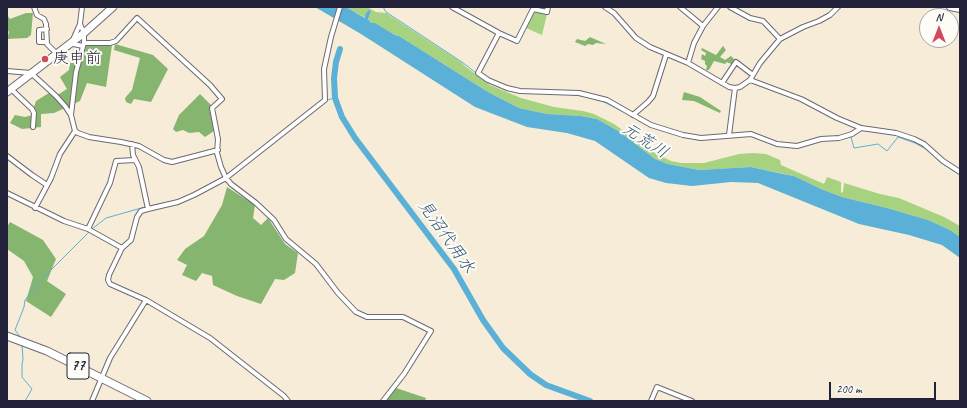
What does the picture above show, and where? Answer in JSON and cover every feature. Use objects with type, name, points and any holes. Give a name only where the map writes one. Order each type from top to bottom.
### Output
[{"type":"main road","points":[[9,90],[84,33],[113,7]]},
{"type":"main road","name":"77","points":[[7,336],[47,351],[147,401]]},
{"type":"street","points":[[34,7],[37,16],[44,19],[46,24],[47,42],[49,47],[56,53]]},
{"type":"street","points":[[82,7],[80,24],[72,42],[73,44],[83,45],[110,43],[116,41],[137,18],[210,85],[222,98],[212,108],[221,167],[226,178],[231,184],[256,202],[274,220],[286,239],[316,264],[338,293],[356,312],[367,317],[403,317],[431,331],[404,374],[383,401]]},
{"type":"street","points":[[288,401],[284,396],[210,338],[146,300],[110,284],[108,274],[122,248],[130,242],[137,217],[142,211],[148,208],[178,202],[226,178],[325,100],[324,69],[340,7]]},
{"type":"street","points":[[452,7],[499,33],[517,41],[533,9],[546,12],[548,7]]},
{"type":"street","points":[[605,7],[614,13],[636,38],[650,47],[688,63],[729,87],[735,88],[740,87],[750,80],[760,63],[780,39],[830,15],[838,7]]},
{"type":"street","points":[[680,7],[703,26]]},
{"type":"street","points":[[688,63],[694,43],[703,26],[718,7]]},
{"type":"street","points":[[730,7],[750,18],[763,21],[780,39]]},
{"type":"street","points":[[950,7],[960,9]]},
{"type":"street","points":[[71,115],[76,72],[83,45],[84,33],[80,24]]},
{"type":"street","points":[[46,29],[39,30],[39,42],[47,42]]},
{"type":"street","points":[[499,33],[478,73],[488,80],[507,88],[520,91],[579,93],[607,100],[651,125],[692,137],[701,138],[751,134],[777,144],[797,146],[821,139],[839,138],[852,134],[860,128]]},
{"type":"street","points":[[633,115],[653,96],[666,55]]},
{"type":"street","points":[[722,83],[736,62],[753,75]]},
{"type":"street","points":[[7,72],[31,73],[65,106],[71,115],[75,131],[60,154],[47,185],[35,208]]},
{"type":"street","points":[[750,80],[801,99],[860,128],[896,133],[924,144],[943,161],[960,172]]},
{"type":"street","points":[[729,135],[735,88]]},
{"type":"street","points":[[9,90],[32,109],[34,113],[33,127]]},
{"type":"street","points":[[75,131],[89,137],[132,144],[145,149],[164,160],[172,162],[218,150]]},
{"type":"street","points":[[132,144],[133,155],[139,167],[148,208]]},
{"type":"street","points":[[7,156],[47,185]]},
{"type":"street","points":[[88,229],[110,183],[116,161],[135,160]]},
{"type":"street","points":[[8,195],[64,221],[88,229],[122,248]]},
{"type":"street","points":[[92,401],[110,358],[146,300]]},
{"type":"street","points":[[651,401],[657,387],[692,401]]},
{"type":"green space","points":[[346,7],[367,7],[376,12],[386,13],[461,62],[490,85],[521,98],[554,107],[594,114],[614,124],[655,153],[671,161],[681,163],[704,163],[739,154],[766,154],[780,160],[781,165],[824,184],[827,177],[841,182],[841,193],[843,192],[844,183],[899,198],[944,217],[960,226],[960,237],[950,230],[928,220],[842,197],[794,176],[751,167],[699,170],[668,164],[655,159],[620,132],[597,119],[581,116],[547,114],[519,108],[488,92],[399,36],[375,23],[371,23],[368,19],[371,11],[366,15],[366,18]]},
{"type":"green space","points":[[536,12],[547,14],[542,35],[526,28],[533,14]]},
{"type":"green space","points":[[26,13],[33,13],[31,35],[27,38],[7,39],[9,32],[7,29],[7,15],[10,19]]},
{"type":"green space","points":[[590,37],[606,44],[596,43],[585,46],[575,42],[577,39],[585,41]]},
{"type":"green space","points":[[115,44],[153,55],[168,69],[151,102],[134,99],[131,104],[126,102],[125,98],[132,90],[140,58],[114,50]]},
{"type":"green space","points":[[112,45],[106,87],[87,83],[80,101],[54,113],[41,114],[41,127],[22,129],[10,123],[15,115],[25,117],[36,114],[34,107],[36,101],[49,93],[59,94],[67,89],[60,77],[69,70],[70,63],[77,63],[84,56],[86,46]]},
{"type":"green space","points":[[723,46],[726,50],[720,57],[725,60],[731,56],[734,59],[733,65],[727,62],[725,64],[714,61],[709,70],[706,70],[707,66],[705,61],[701,59],[702,54],[705,56],[706,53],[701,50],[702,48],[716,55]]},
{"type":"green space","points":[[684,92],[700,97],[721,111],[720,113],[694,101],[682,100]]},
{"type":"green space","points":[[200,94],[212,106],[214,131],[205,137],[199,132],[189,133],[183,130],[176,132],[173,129],[179,115]]},
{"type":"green space","points":[[227,187],[255,205],[253,218],[261,225],[268,218],[285,244],[298,253],[295,273],[284,280],[275,279],[261,304],[237,296],[213,285],[212,276],[202,273],[196,281],[182,275],[187,265],[177,260],[185,249],[204,236],[222,205]]},
{"type":"green space","points":[[10,222],[43,240],[56,259],[47,281],[66,294],[51,317],[26,301],[33,277],[24,261],[7,249],[7,227]]},
{"type":"green space","points":[[396,388],[426,398],[425,401],[386,401]]},
{"type":"water","points":[[315,7],[346,7],[365,18],[366,13],[369,10],[371,11],[368,19],[371,23],[375,23],[399,36],[488,92],[519,108],[547,114],[581,116],[597,119],[620,132],[655,159],[668,164],[699,170],[751,167],[794,176],[842,197],[928,220],[950,230],[960,237],[960,258],[942,245],[909,235],[859,224],[758,183],[731,182],[692,186],[666,183],[649,178],[595,141],[567,133],[527,127],[475,107],[361,34]]},
{"type":"waterway","points":[[383,7],[386,12],[462,62],[476,73]]},
{"type":"waterway","points":[[681,10],[700,25]]},
{"type":"waterway","name":"見沼代用水","points":[[340,49],[336,62],[334,78],[335,98],[342,117],[355,138],[454,269]]},
{"type":"waterway","name":"見沼代用水","points":[[340,49],[336,62],[334,78],[335,98],[342,117],[355,138],[454,269],[483,320],[503,348],[530,374],[546,385],[590,401]]},
{"type":"waterway","points":[[490,83],[506,90]]},
{"type":"waterway","points":[[573,95],[583,96]]},
{"type":"waterway","points":[[327,100],[335,98]]},
{"type":"waterway","name":"元荒川","points":[[602,101],[626,113]]},
{"type":"waterway","name":"元荒川","points":[[649,126],[663,131]]},
{"type":"waterway","points":[[686,137],[698,140]]},
{"type":"waterway","points":[[838,140],[851,137],[854,148],[878,144],[887,151],[898,137],[926,149]]},
{"type":"waterway","points":[[226,175],[268,143]]},
{"type":"waterway","points":[[779,146],[790,147]]},
{"type":"waterway","points":[[930,152],[940,162],[960,175]]},
{"type":"waterway","points":[[207,186],[223,177]]},
{"type":"waterway","points":[[149,206],[169,202]]},
{"type":"waterway","points":[[92,229],[106,218],[145,207]]},
{"type":"waterway","points":[[21,338],[15,330],[24,307],[25,300],[38,283],[90,231]]},
{"type":"waterway","points":[[22,345],[22,377],[32,389],[25,401]]},
{"type":"place","name":"庚申前","points":[[45,59]]}]
